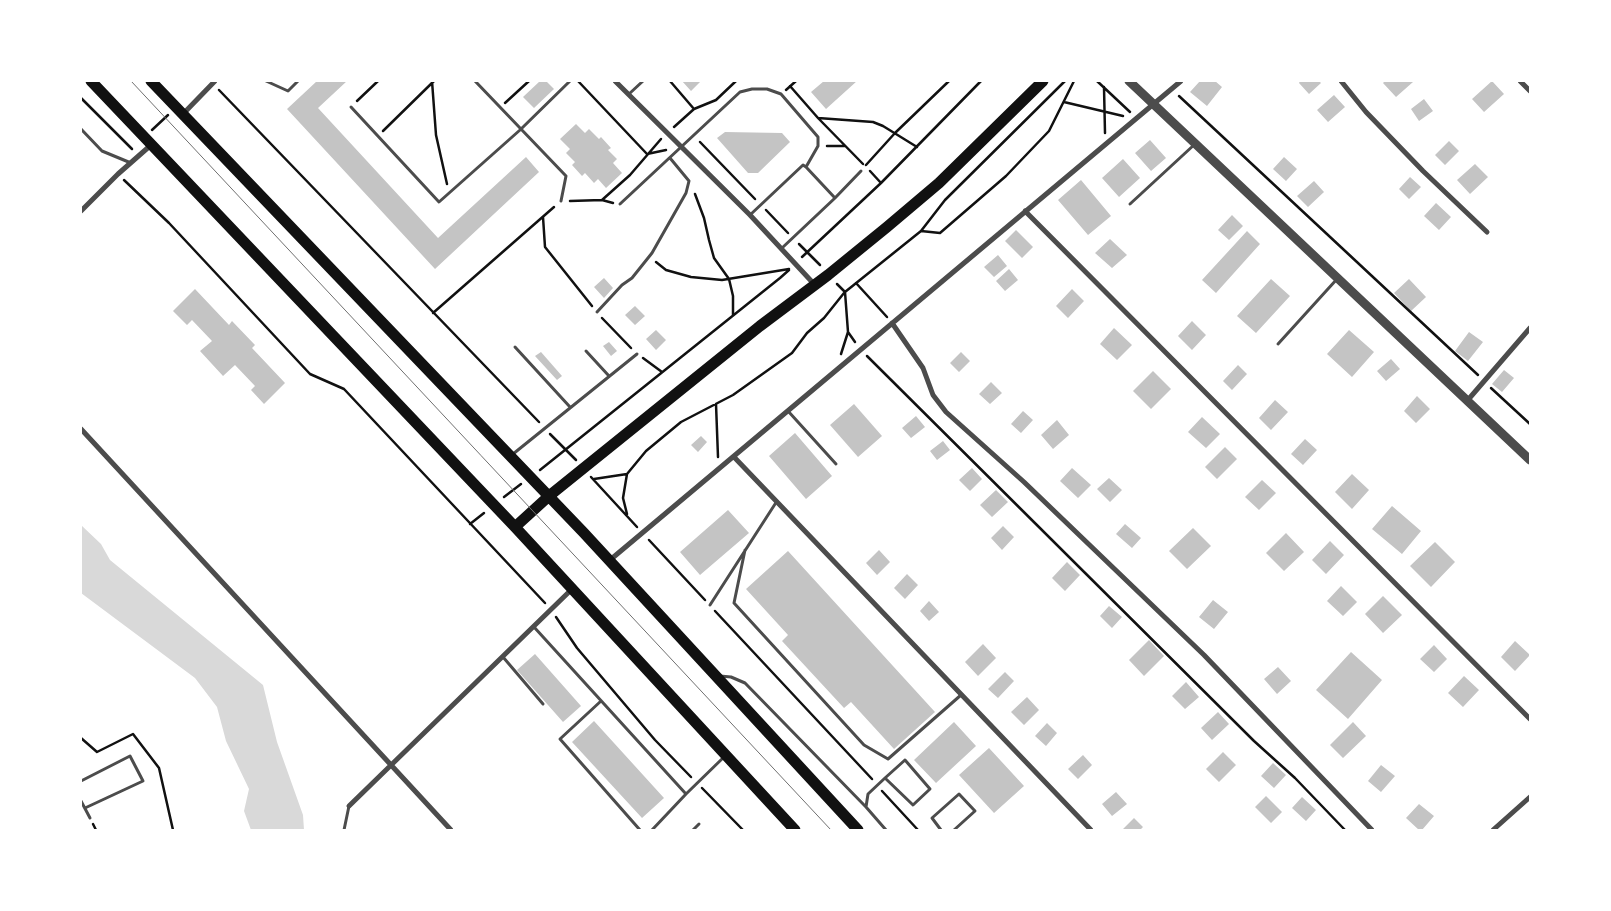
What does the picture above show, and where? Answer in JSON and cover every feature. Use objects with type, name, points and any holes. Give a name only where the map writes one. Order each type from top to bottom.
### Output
[{"type":"main road","points":[[91,81],[515,527],[795,830]]},
{"type":"main road","points":[[151,81],[610,560],[858,830]]},
{"type":"main road","points":[[515,527],[549,496],[760,326],[828,275],[939,183],[1043,81]]},
{"type":"street","points":[[615,81],[750,215],[796,263],[814,285]]},
{"type":"street","points":[[1129,81],[1530,460]]},
{"type":"street","points":[[610,560],[1181,81]]},
{"type":"street","points":[[1341,81],[1366,112],[1423,171],[1488,232]]},
{"type":"street","points":[[1520,81],[1530,91]]},
{"type":"street","points":[[183,114],[214,82]]},
{"type":"street","points":[[81,211],[118,174],[152,145]]},
{"type":"street","points":[[1025,211],[1530,719]]},
{"type":"street","points":[[892,323],[923,368],[933,395],[946,412],[1024,482],[1197,648],[1372,830]]},
{"type":"street","points":[[1466,401],[1530,328]]},
{"type":"street","points":[[81,429],[451,830]]},
{"type":"street","points":[[734,457],[1091,830]]},
{"type":"street","points":[[349,806],[572,589]]},
{"type":"street","points":[[1494,830],[1530,797]]},
{"type":"lane","points":[[266,81],[288,91],[298,81]]},
{"type":"lane","points":[[475,81],[566,176],[561,201]]},
{"type":"lane","points":[[351,107],[439,202],[520,130],[570,81]]},
{"type":"lane","points":[[629,94],[643,81]]},
{"type":"lane","points":[[620,204],[740,92],[760,88],[781,94],[818,137],[818,146],[806,167]]},
{"type":"lane","points":[[81,130],[102,150],[131,164]]},
{"type":"lane","points":[[1130,204],[1196,144]]},
{"type":"lane","points":[[597,312],[622,285],[632,278],[649,257],[686,193],[689,181],[670,158]]},
{"type":"lane","points":[[750,215],[803,165],[835,198]]},
{"type":"lane","points":[[782,248],[862,171]]},
{"type":"lane","points":[[1278,344],[1337,279]]},
{"type":"lane","points":[[514,347],[570,407]]},
{"type":"lane","points":[[586,351],[609,376]]},
{"type":"lane","points":[[511,456],[636,354]]},
{"type":"lane","points":[[788,411],[836,464]]},
{"type":"lane","points":[[710,605],[776,501]]},
{"type":"lane","points":[[745,550],[734,604],[864,745],[888,759],[961,695]]},
{"type":"lane","points":[[533,626],[686,794]]},
{"type":"lane","points":[[502,657],[543,704]]},
{"type":"lane","points":[[716,676],[731,677],[745,683],[886,830]]},
{"type":"lane","points":[[601,701],[560,739],[640,830]]},
{"type":"lane","points":[[652,830],[726,755]]},
{"type":"lane","points":[[81,781],[130,756],[142,781],[85,808]]},
{"type":"lane","points":[[866,807],[868,794],[877,785],[905,760],[930,789],[912,805],[885,778]]},
{"type":"lane","points":[[941,830],[932,818],[959,794],[975,811],[954,830]]},
{"type":"lane","points":[[81,800],[90,818]]},
{"type":"lane","points":[[344,830],[349,806]]},
{"type":"lane","points":[[693,830],[699,824]]},
{"type":"path","points":[[351,107],[378,81]]},
{"type":"path","points":[[501,107],[529,81]]},
{"type":"path","points":[[434,313],[561,201],[602,200],[630,175],[648,154],[578,81]]},
{"type":"path","points":[[670,81],[694,109],[716,100],[736,81]]},
{"type":"path","points":[[865,166],[895,133],[949,81]]},
{"type":"path","points":[[796,263],[918,147],[981,81]]},
{"type":"path","points":[[627,516],[623,498],[627,474],[646,451],[681,422],[733,395],[792,353],[807,333],[824,318],[845,292],[921,231],[945,200],[1065,81]]},
{"type":"path","points":[[921,231],[940,233],[1006,176],[1049,131],[1074,81]]},
{"type":"path","points":[[1097,81],[1136,119]]},
{"type":"path","points":[[214,82],[584,469],[918,830]]},
{"type":"path","points":[[380,133],[433,82]]},
{"type":"path","points":[[433,82],[436,136],[450,192]]},
{"type":"path","points":[[790,86],[880,183]]},
{"type":"path","points":[[1104,88],[1106,144]]},
{"type":"path","points":[[1172,89],[1530,424]]},
{"type":"path","points":[[81,98],[132,149]]},
{"type":"path","points":[[1064,102],[1136,119]]},
{"type":"path","points":[[818,118],[873,122],[918,147]]},
{"type":"path","points":[[700,142],[845,292],[848,332],[838,369]]},
{"type":"path","points":[[818,146],[845,146]]},
{"type":"path","points":[[118,174],[169,223],[310,374],[344,389],[551,609],[577,648],[655,740],[743,830]]},
{"type":"path","points":[[689,181],[704,218],[714,258],[728,279],[733,296],[733,316]]},
{"type":"path","points":[[543,217],[544,247],[597,312],[636,354],[662,372]]},
{"type":"path","points":[[470,524],[566,450],[789,269],[728,279],[691,277],[666,270],[649,257]]},
{"type":"path","points":[[856,282],[892,323]]},
{"type":"path","points":[[848,332],[861,350],[1254,742],[1295,778],[1345,830]]},
{"type":"path","points":[[716,404],[718,454],[721,468]]},
{"type":"path","points":[[593,479],[627,474]]},
{"type":"shaded area","points":[[81,525],[101,544],[110,560],[263,685],[277,742],[303,815],[304,830],[251,830],[244,811],[249,789],[226,741],[217,707],[195,678],[81,593]]},
{"type":"building","points":[[317,81],[347,81],[318,108],[438,238],[526,157],[539,172],[435,269],[287,109]]},
{"type":"building","points":[[540,81],[546,81],[554,89],[534,108],[523,97]]},
{"type":"building","points":[[682,81],[701,81],[691,91]]},
{"type":"building","points":[[824,81],[857,81],[826,109],[811,92]]},
{"type":"building","points":[[1200,81],[1215,81],[1222,87],[1207,106],[1190,92]]},
{"type":"building","points":[[1300,81],[1319,81],[1321,83],[1309,94],[1299,83]]},
{"type":"building","points":[[1385,81],[1413,82],[1396,97],[1383,83]]},
{"type":"building","points":[[1492,81],[1504,94],[1484,112],[1472,99]]},
{"type":"building","points":[[1334,95],[1345,107],[1328,122],[1317,110]]},
{"type":"building","points":[[1424,99],[1433,111],[1419,121],[1411,109]]},
{"type":"building","points":[[576,124],[585,133],[589,129],[599,139],[601,137],[611,148],[608,150],[617,159],[613,163],[622,173],[606,188],[598,179],[594,183],[585,173],[582,176],[572,165],[575,162],[566,153],[570,149],[560,139]]},
{"type":"building","points":[[725,132],[782,133],[790,142],[758,173],[748,173],[717,138]]},
{"type":"building","points":[[1150,140],[1166,158],[1151,171],[1135,153]]},
{"type":"building","points":[[1449,141],[1459,151],[1445,165],[1435,155]]},
{"type":"building","points":[[1284,157],[1297,169],[1286,181],[1273,169]]},
{"type":"building","points":[[1123,159],[1140,178],[1119,197],[1102,178]]},
{"type":"building","points":[[1475,164],[1488,177],[1470,194],[1457,180]]},
{"type":"building","points":[[1410,177],[1421,187],[1409,199],[1399,189]]},
{"type":"building","points":[[1081,180],[1111,216],[1088,235],[1058,200]]},
{"type":"building","points":[[1314,181],[1324,192],[1308,207],[1297,196]]},
{"type":"building","points":[[1436,203],[1451,217],[1439,230],[1424,216]]},
{"type":"building","points":[[1232,215],[1243,226],[1229,240],[1218,230]]},
{"type":"building","points":[[1016,230],[1033,247],[1022,258],[1005,241]]},
{"type":"building","points":[[1247,231],[1260,244],[1216,293],[1202,280]]},
{"type":"building","points":[[1110,239],[1127,255],[1112,268],[1095,253]]},
{"type":"building","points":[[998,255],[1007,266],[994,277],[984,267]]},
{"type":"building","points":[[1009,269],[1018,280],[1005,291],[996,281]]},
{"type":"building","points":[[604,278],[613,288],[604,298],[594,287]]},
{"type":"building","points":[[1271,279],[1290,296],[1256,333],[1237,316]]},
{"type":"building","points":[[1409,279],[1426,297],[1411,311],[1394,293]]},
{"type":"building","points":[[195,289],[229,325],[232,321],[255,345],[252,348],[285,383],[264,404],[251,390],[255,386],[235,365],[223,376],[200,351],[212,341],[192,320],[187,325],[173,311]]},
{"type":"building","points":[[1072,289],[1084,301],[1068,318],[1056,306]]},
{"type":"building","points":[[635,306],[645,316],[635,325],[625,315]]},
{"type":"building","points":[[1192,321],[1206,335],[1192,350],[1178,336]]},
{"type":"building","points":[[1114,328],[1132,345],[1117,360],[1100,344]]},
{"type":"building","points":[[656,330],[666,340],[656,350],[646,339]]},
{"type":"building","points":[[1349,330],[1374,352],[1352,377],[1327,354]]},
{"type":"building","points":[[1469,332],[1483,342],[1468,361],[1455,351]]},
{"type":"building","points":[[609,342],[617,351],[611,356],[603,346]]},
{"type":"building","points":[[541,352],[562,376],[557,380],[535,356]]},
{"type":"building","points":[[961,352],[970,361],[959,372],[950,363]]},
{"type":"building","points":[[1391,359],[1400,369],[1386,381],[1377,371]]},
{"type":"building","points":[[1238,365],[1247,374],[1232,390],[1223,381]]},
{"type":"building","points":[[1504,370],[1514,378],[1502,392],[1492,384]]},
{"type":"building","points":[[1153,371],[1171,389],[1151,409],[1133,391]]},
{"type":"building","points":[[991,382],[1002,393],[990,404],[979,394]]},
{"type":"building","points":[[1417,396],[1430,409],[1416,423],[1404,411]]},
{"type":"building","points":[[1275,400],[1288,412],[1271,430],[1259,418]]},
{"type":"building","points":[[854,404],[882,436],[858,457],[830,425]]},
{"type":"building","points":[[1023,411],[1033,420],[1021,433],[1011,424]]},
{"type":"building","points":[[916,416],[925,427],[911,438],[902,428]]},
{"type":"building","points":[[1202,417],[1220,434],[1206,448],[1188,432]]},
{"type":"building","points":[[1057,420],[1069,435],[1053,449],[1041,435]]},
{"type":"building","points":[[795,433],[832,476],[806,499],[769,456]]},
{"type":"building","points":[[701,436],[707,442],[698,452],[691,445]]},
{"type":"building","points":[[1305,439],[1317,450],[1303,465],[1291,454]]},
{"type":"building","points":[[943,441],[950,450],[937,460],[930,451]]},
{"type":"building","points":[[1225,447],[1237,459],[1217,479],[1205,467]]},
{"type":"building","points":[[972,468],[982,479],[970,491],[959,480]]},
{"type":"building","points":[[1072,468],[1091,485],[1078,498],[1060,481]]},
{"type":"building","points":[[1352,474],[1369,490],[1352,509],[1335,492]]},
{"type":"building","points":[[1109,478],[1122,490],[1110,502],[1097,489]]},
{"type":"building","points":[[1262,480],[1276,493],[1259,510],[1245,497]]},
{"type":"building","points":[[996,490],[1008,502],[992,517],[980,505]]},
{"type":"building","points":[[1392,506],[1421,531],[1402,554],[1372,529]]},
{"type":"building","points":[[728,510],[749,533],[700,575],[680,552]]},
{"type":"building","points":[[1125,524],[1141,538],[1132,548],[1116,534]]},
{"type":"building","points":[[1003,526],[1014,537],[1002,550],[991,538]]},
{"type":"building","points":[[1193,528],[1211,546],[1187,569],[1169,551]]},
{"type":"building","points":[[1286,533],[1304,552],[1284,571],[1266,553]]},
{"type":"building","points":[[1330,541],[1344,555],[1326,574],[1312,560]]},
{"type":"building","points":[[1435,542],[1455,562],[1431,587],[1410,566]]},
{"type":"building","points":[[879,550],[890,562],[877,575],[866,563]]},
{"type":"building","points":[[788,551],[935,712],[894,749],[851,702],[844,708],[782,641],[788,635],[746,589]]},
{"type":"building","points":[[1067,562],[1080,575],[1065,591],[1052,578]]},
{"type":"building","points":[[907,574],[918,585],[905,599],[894,588]]},
{"type":"building","points":[[1341,586],[1357,602],[1343,616],[1327,601]]},
{"type":"building","points":[[1383,596],[1402,615],[1383,633],[1365,614]]},
{"type":"building","points":[[1213,600],[1228,612],[1214,629],[1199,617]]},
{"type":"building","points":[[929,601],[939,612],[929,621],[920,611]]},
{"type":"building","points":[[1109,606],[1122,617],[1112,628],[1100,616]]},
{"type":"building","points":[[1149,640],[1164,656],[1144,676],[1129,660]]},
{"type":"building","points":[[1515,641],[1530,655],[1515,671],[1501,657]]},
{"type":"building","points":[[983,644],[996,658],[978,676],[965,662]]},
{"type":"building","points":[[1434,645],[1447,659],[1434,672],[1420,659]]},
{"type":"building","points":[[1351,652],[1382,680],[1348,719],[1316,690]]},
{"type":"building","points":[[535,654],[581,706],[563,722],[517,670]]},
{"type":"building","points":[[1278,667],[1291,681],[1277,694],[1264,679]]},
{"type":"building","points":[[1005,672],[1014,681],[998,698],[988,689]]},
{"type":"building","points":[[1464,676],[1479,690],[1463,707],[1448,693]]},
{"type":"building","points":[[1186,682],[1199,697],[1185,709],[1172,696]]},
{"type":"building","points":[[1027,697],[1039,710],[1024,725],[1011,712]]},
{"type":"building","points":[[1218,712],[1229,724],[1212,740],[1201,728]]},
{"type":"building","points":[[594,721],[664,798],[642,818],[572,742]]},
{"type":"building","points":[[954,722],[976,746],[936,783],[914,760]]},
{"type":"building","points":[[1353,722],[1366,736],[1343,758],[1330,745]]},
{"type":"building","points":[[1047,723],[1057,733],[1046,746],[1035,736]]},
{"type":"building","points":[[989,748],[1024,786],[994,813],[959,775]]},
{"type":"building","points":[[1223,752],[1236,765],[1219,782],[1206,769]]},
{"type":"building","points":[[1083,755],[1092,765],[1078,779],[1068,769]]},
{"type":"building","points":[[1273,763],[1286,775],[1274,788],[1261,776]]},
{"type":"building","points":[[1381,765],[1395,776],[1381,792],[1368,781]]},
{"type":"building","points":[[1116,792],[1127,804],[1112,816],[1102,804]]},
{"type":"building","points":[[1266,796],[1282,812],[1271,823],[1255,807]]},
{"type":"building","points":[[1302,797],[1316,810],[1306,821],[1292,808]]},
{"type":"building","points":[[1419,804],[1434,816],[1422,830],[1419,830],[1406,818]]},
{"type":"building","points":[[1134,818],[1143,827],[1140,830],[1124,830],[1123,829]]},
{"type":"tram line","points":[[131,81],[831,830]]}]
